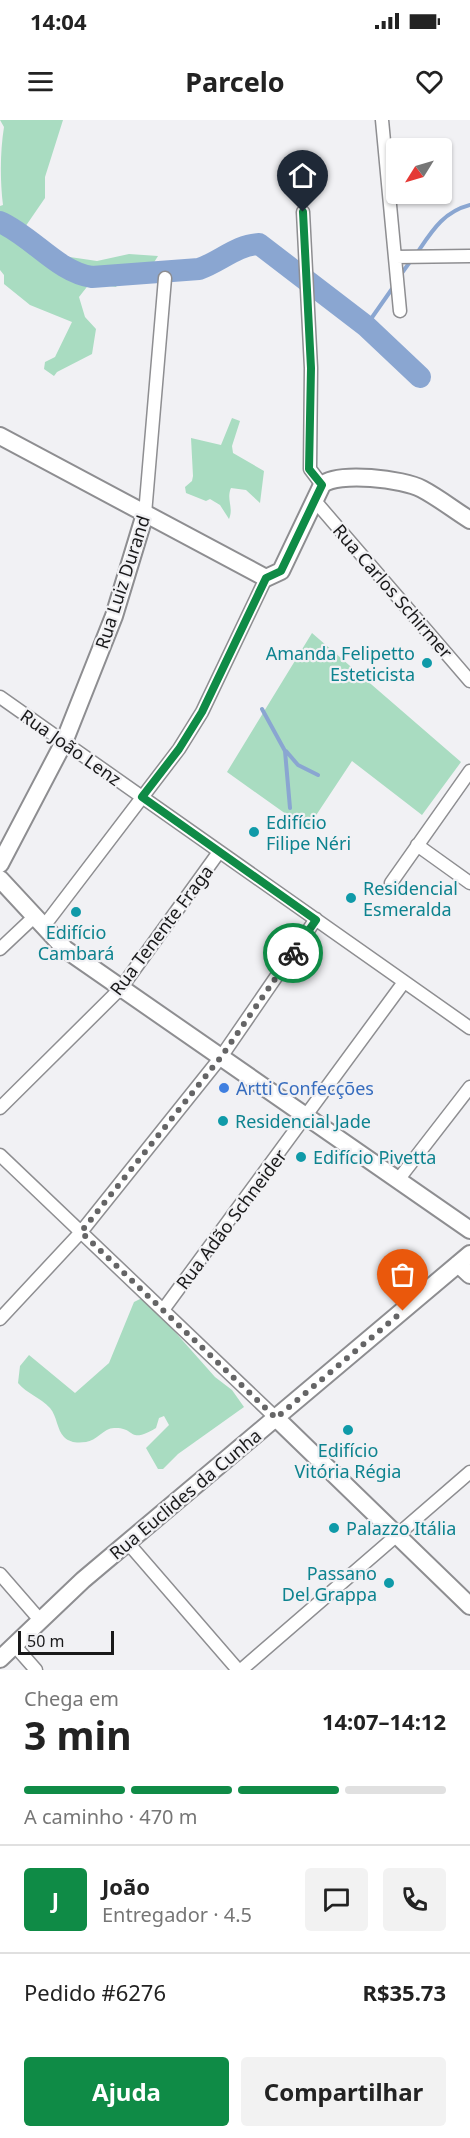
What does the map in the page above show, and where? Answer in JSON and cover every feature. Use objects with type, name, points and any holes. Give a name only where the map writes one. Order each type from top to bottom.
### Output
[{"type":"street","points":[[382,120],[400,311]]},
{"type":"street","name":"Rua Carlos Schirmer","points":[[303,212],[311,368],[309,469],[318,493],[470,681]]},
{"type":"street","points":[[395,257],[470,256]]},
{"type":"street","name":"Rua Luiz Durand","points":[[0,864],[64,742],[113,619],[145,514],[165,278]]},
{"type":"street","points":[[0,436],[266,578]]},
{"type":"street","points":[[0,949],[40,921],[179,749],[202,712],[266,578],[281,571],[318,493],[334,478],[412,484],[470,520]]},
{"type":"street","name":"Rua João Lenz","points":[[0,697],[470,1028]]},
{"type":"street","points":[[391,883],[470,771]]},
{"type":"street","points":[[417,845],[470,883]]},
{"type":"street","name":"Rua Tenente Fraga","points":[[0,1108],[121,988],[219,852]]},
{"type":"street","points":[[0,879],[65,949],[470,1230]]},
{"type":"street","points":[[0,1319],[81,1232],[221,1057],[316,920]]},
{"type":"street","name":"Rua Adão Schneider","points":[[163,1310],[404,982]]},
{"type":"street","points":[[398,1180],[470,1088]]},
{"type":"street","points":[[0,1155],[470,1606]]},
{"type":"street","name":"Rua Euclides da Cunha","points":[[0,1659],[40,1620],[128,1543],[276,1418],[466,1265]]},
{"type":"street","points":[[128,1543],[239,1670],[470,1472]]},
{"type":"street","points":[[0,1574],[40,1620]]},
{"type":"street","points":[[15,1646],[36,1670]]},
{"type":"street","name":"Rua Euclides da Cunha","points":[[0,1669],[15,1646]]},
{"type":"green space","points":[[0,120],[63,120],[45,177],[45,198],[23,230],[63,256],[97,261],[129,254],[158,256],[153,264],[125,275],[116,287],[90,283],[79,297],[85,317],[96,329],[92,354],[57,372],[54,376],[44,369],[45,362],[55,357],[72,322],[30,305],[4,284],[4,275],[0,270],[0,206],[3,205],[1,156],[4,127]]},
{"type":"green space","points":[[232,418],[240,421],[232,446],[233,453],[264,471],[260,503],[246,490],[231,488],[229,519],[220,505],[210,499],[206,501],[186,493],[185,487],[192,481],[193,476],[191,438],[221,445]]},
{"type":"green space","points":[[312,633],[461,762],[422,815],[352,761],[307,829],[227,772]]},
{"type":"green space","points":[[144,1297],[215,1377],[232,1390],[244,1407],[178,1454],[163,1469],[158,1469],[146,1448],[169,1425],[164,1416],[159,1418],[156,1428],[147,1433],[136,1435],[121,1428],[114,1428],[90,1441],[74,1442],[66,1439],[62,1434],[50,1408],[18,1383],[20,1366],[29,1355],[75,1393],[109,1363],[134,1302]]},
{"type":"waterway","points":[[417,253],[445,217],[470,205]]},
{"type":"waterway","points":[[0,222],[12,228],[68,269],[92,277],[199,269],[243,247],[259,244],[366,326],[420,377]]},
{"type":"waterway","points":[[399,277],[412,259]]},
{"type":"waterway","points":[[366,326],[394,286]]},
{"type":"waterway","points":[[262,709],[285,751],[290,808]]},
{"type":"waterway","points":[[286,751],[298,765],[318,775]]},
{"type":"way so far","points":[[293,953],[221,1057],[81,1232],[276,1418],[403,1311]]},
{"type":"place","name":"Amanda Felipetto Esteticista","points":[[427,663]]},
{"type":"place","name":"Edifício Filipe Néri","points":[[254,832]]},
{"type":"place","name":"Residencial Esmeralda","points":[[351,898]]},
{"type":"place","name":"Edifício Cambará","points":[[76,912]]},
{"type":"place","name":"Artti Confecções","points":[[224,1088]]},
{"type":"place","name":"Residencial Jade","points":[[223,1121]]},
{"type":"place","name":"Edifício Pivetta","points":[[301,1157]]},
{"type":"place","name":"Edifício Vitória Régia","points":[[348,1430]]},
{"type":"place","name":"Palazzo Itália","points":[[334,1528]]},
{"type":"place","name":"Passano Del Grappa","points":[[389,1583]]},
{"type":"route","points":[[293,953],[316,920],[142,797],[179,749],[202,712],[266,578],[281,571],[322,485],[309,469],[311,368],[303,212]]}]
